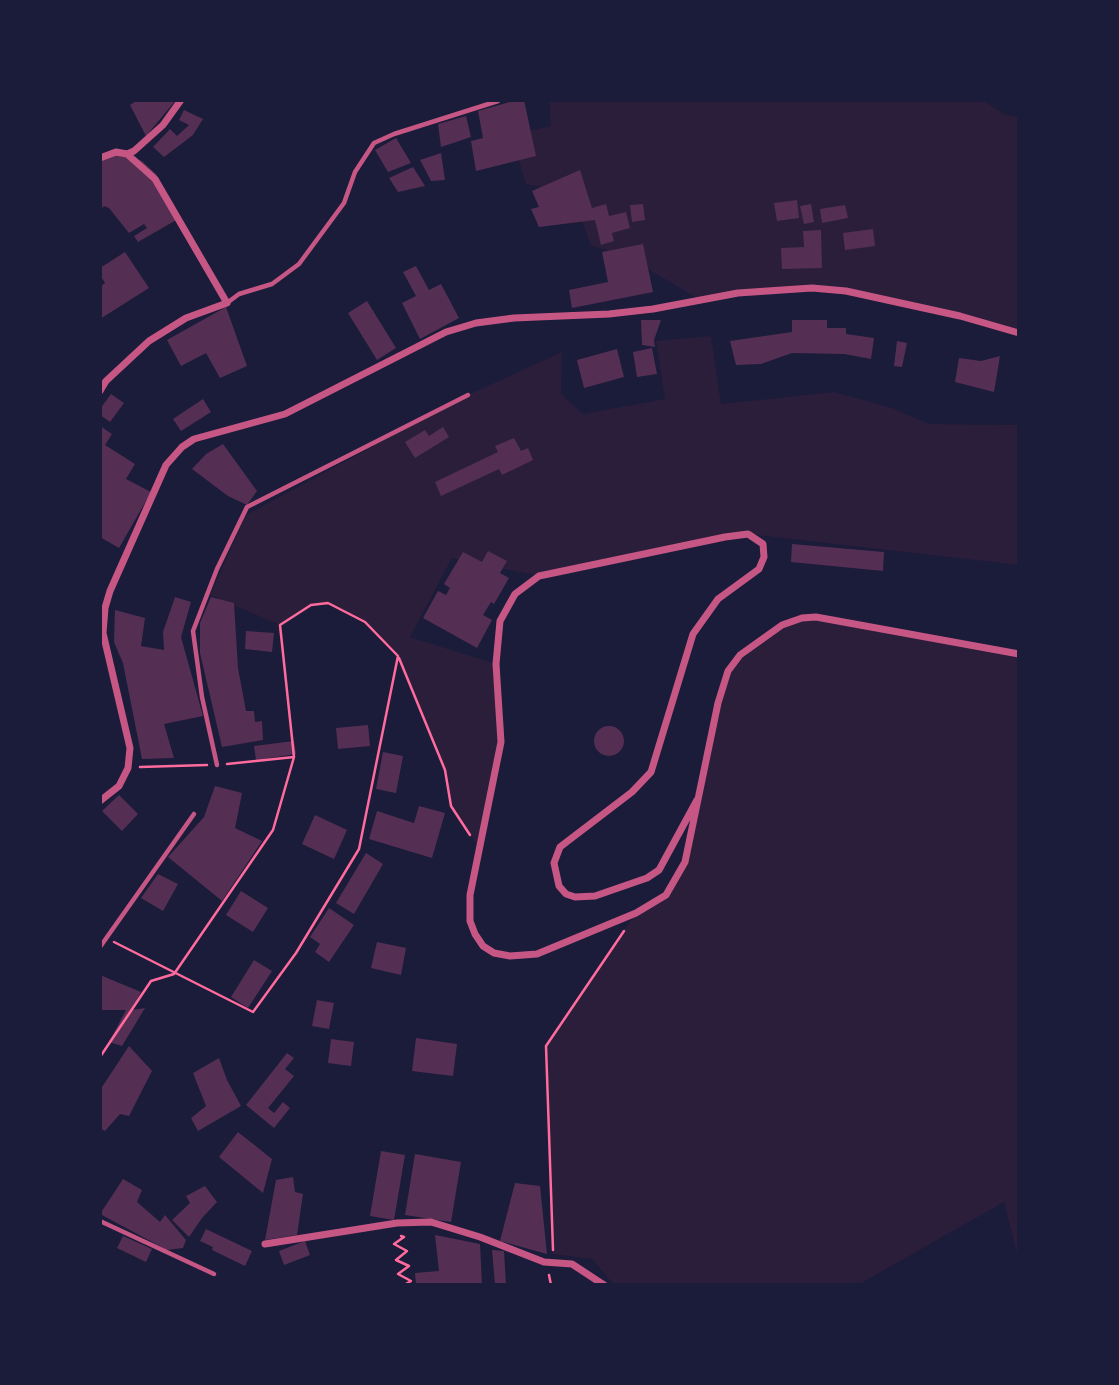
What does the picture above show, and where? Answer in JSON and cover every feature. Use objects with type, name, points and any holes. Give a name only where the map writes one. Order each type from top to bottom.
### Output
[{"type":"street","points":[[127,154],[163,125],[181,100]]},
{"type":"street","points":[[100,158],[116,152],[127,154],[155,179],[227,303],[186,318],[149,341],[106,380],[100,391]]},
{"type":"street","points":[[100,801],[119,786],[128,768],[130,748],[105,645],[103,616],[110,591],[166,465],[181,447],[194,439],[285,414],[446,332],[476,323],[514,318],[609,314],[653,309],[738,293],[812,288],[846,291],[960,316],[1019,333]]},
{"type":"street","points":[[697,800],[659,870],[647,878],[595,895],[575,897],[566,894],[559,886],[554,863],[560,847],[632,792],[651,772],[693,634],[718,599],[760,569],[765,551],[763,544],[748,534],[539,576],[515,594],[500,621],[496,664],[501,742],[470,895],[470,921],[475,934],[483,946],[494,953],[510,956],[537,954],[636,913],[666,895],[685,862],[728,671],[740,655],[782,625],[802,618],[816,617],[1019,654]]},
{"type":"street","points":[[265,1244],[397,1223],[430,1222],[480,1237],[546,1266],[572,1264],[604,1285]]},
{"type":"lane","points":[[227,303],[239,294],[272,284],[299,264],[344,203],[355,172],[374,143],[394,134],[498,101]]},
{"type":"lane","points":[[217,765],[202,696],[193,631],[217,569],[247,508],[468,395]]},
{"type":"lane","points":[[100,947],[194,814]]},
{"type":"lane","points":[[100,1221],[214,1274]]},
{"type":"path","points":[[100,1057],[151,981],[174,974],[273,830],[294,757],[280,625],[311,606],[328,603],[365,622],[398,656],[445,770],[451,806],[480,849]]},
{"type":"path","points":[[105,937],[253,1012],[296,953],[359,849],[398,656]]},
{"type":"path","points":[[128,768],[217,765],[294,757]]},
{"type":"path","points":[[553,1254],[546,1046],[636,913]]},
{"type":"path","points":[[397,1234],[404,1237],[394,1244],[407,1251],[396,1260],[409,1266],[397,1274],[411,1280],[404,1285]]},
{"type":"path","points":[[546,1266],[551,1285]]},
{"type":"shaded area","points":[[549,100],[982,100],[1006,115],[1019,117],[1019,333],[846,291],[812,288],[699,299],[622,254],[591,246],[572,193],[526,184],[511,135],[551,126]]},
{"type":"shaded area","points":[[711,336],[721,404],[834,392],[892,408],[929,424],[1019,425],[1019,565],[748,534],[539,576],[452,558],[410,637],[496,664],[501,742],[480,849],[451,806],[445,770],[398,656],[365,622],[328,603],[311,605],[280,625],[210,595],[246,515],[468,395],[562,352],[561,394],[583,414],[665,399],[656,341]]},
{"type":"shaded area","points":[[802,618],[1019,654],[1019,1261],[1004,1202],[858,1285],[614,1285],[592,1259],[553,1254],[546,1046],[636,913],[666,895],[685,862],[728,671],[757,641]]},
{"type":"building","points":[[138,100],[176,100],[146,136],[130,105]]},
{"type":"building","points":[[524,100],[536,156],[476,171],[471,141],[483,138],[478,111]]},
{"type":"building","points":[[184,110],[203,119],[193,135],[164,157],[153,147],[170,129],[177,136],[189,125],[179,120]]},
{"type":"building","points":[[466,116],[471,137],[441,147],[438,124]]},
{"type":"building","points":[[396,138],[411,163],[388,172],[375,150]]},
{"type":"building","points":[[116,150],[142,161],[156,174],[178,219],[138,242],[134,236],[147,228],[144,224],[129,233],[109,208],[104,206],[100,210],[100,158]]},
{"type":"building","points":[[441,153],[445,180],[431,181],[420,160]]},
{"type":"building","points":[[413,167],[425,186],[398,192],[389,178]]},
{"type":"building","points":[[580,170],[592,208],[606,204],[609,216],[626,212],[630,228],[612,233],[614,241],[601,245],[595,220],[539,227],[531,209],[539,207],[532,191]]},
{"type":"building","points":[[797,200],[799,218],[777,221],[774,203]]},
{"type":"building","points":[[643,204],[645,220],[632,222],[630,205]]},
{"type":"building","points":[[811,204],[814,222],[804,224],[800,206]]},
{"type":"building","points":[[845,205],[848,218],[822,223],[820,209]]},
{"type":"building","points":[[873,229],[875,246],[845,250],[843,233]]},
{"type":"building","points":[[821,230],[822,268],[782,269],[781,248],[804,247],[803,231]]},
{"type":"building","points":[[643,244],[653,292],[572,308],[569,290],[608,282],[602,252]]},
{"type":"building","points":[[125,252],[149,288],[100,319],[100,287],[105,283],[100,275],[100,268]]},
{"type":"building","points":[[416,266],[429,290],[441,284],[459,318],[420,339],[402,303],[416,296],[403,272]]},
{"type":"building","points":[[367,301],[396,348],[377,360],[348,313]]},
{"type":"building","points":[[226,307],[247,366],[220,378],[206,353],[181,366],[167,340]]},
{"type":"building","points":[[641,320],[661,320],[654,340],[655,347],[642,345]]},
{"type":"building","points":[[792,320],[827,320],[827,328],[846,328],[846,334],[874,338],[871,359],[844,354],[792,353],[761,364],[736,365],[730,341],[792,332]]},
{"type":"building","points":[[897,341],[907,343],[902,367],[894,366]]},
{"type":"building","points":[[652,348],[657,374],[637,377],[633,352]]},
{"type":"building","points":[[617,349],[624,377],[584,388],[577,360]]},
{"type":"building","points":[[1000,356],[994,392],[955,382],[959,358],[981,361]]},
{"type":"building","points":[[111,394],[124,403],[110,422],[100,415],[100,409]]},
{"type":"building","points":[[203,399],[211,412],[181,431],[173,419]]},
{"type":"building","points":[[100,426],[112,434],[105,445],[135,464],[126,479],[151,492],[119,548],[100,537]]},
{"type":"building","points":[[443,427],[449,437],[415,458],[405,442],[425,430],[429,436]]},
{"type":"building","points":[[514,438],[521,451],[528,448],[533,460],[502,475],[499,469],[441,496],[435,482],[498,452],[495,446]]},
{"type":"building","points":[[223,444],[257,491],[247,505],[228,496],[192,469],[206,454]]},
{"type":"building","points":[[792,544],[884,552],[883,571],[791,562]]},
{"type":"building","points":[[488,551],[507,561],[500,573],[509,578],[494,604],[491,602],[483,615],[492,620],[477,648],[423,618],[438,591],[446,595],[450,588],[444,584],[463,552],[482,562]]},
{"type":"building","points":[[175,597],[191,602],[181,637],[203,716],[164,724],[174,758],[142,759],[123,663],[114,642],[115,610],[145,618],[141,646],[164,650],[163,632]]},
{"type":"building","points":[[211,597],[234,603],[238,668],[246,711],[254,711],[255,722],[262,721],[263,740],[222,747],[200,653],[200,623]]},
{"type":"building","points":[[246,631],[274,633],[272,652],[245,649]]},
{"type":"building","points":[[368,725],[370,746],[338,749],[336,728]]},
{"type":"building","points":[[609,726],[620,730],[624,741],[620,752],[609,756],[598,752],[594,741],[598,730]]},
{"type":"building","points":[[294,741],[296,754],[256,760],[254,746]]},
{"type":"building","points":[[383,752],[403,756],[396,793],[376,789]]},
{"type":"building","points":[[215,786],[242,793],[235,828],[262,841],[222,901],[168,857],[204,817]]},
{"type":"building","points":[[119,795],[138,814],[122,831],[102,811]]},
{"type":"building","points":[[419,806],[445,813],[432,858],[369,839],[377,811],[414,823]]},
{"type":"building","points":[[315,815],[347,830],[334,859],[302,844]]},
{"type":"building","points":[[366,853],[383,864],[354,914],[336,903]]},
{"type":"building","points":[[158,874],[178,884],[163,911],[141,898]]},
{"type":"building","points":[[241,891],[268,908],[253,932],[226,915]]},
{"type":"building","points":[[329,908],[354,925],[329,962],[315,952],[320,944],[310,937]]},
{"type":"building","points":[[377,942],[406,948],[401,975],[371,968]]},
{"type":"building","points":[[254,960],[272,971],[248,1008],[231,997]]},
{"type":"building","points":[[100,975],[141,992],[132,1010],[145,1008],[122,1046],[109,1042],[126,1010],[100,1010]]},
{"type":"building","points":[[317,1000],[334,1003],[329,1029],[312,1026]]},
{"type":"building","points":[[416,1038],[457,1044],[453,1076],[412,1071]]},
{"type":"building","points":[[331,1039],[354,1042],[351,1066],[328,1063]]},
{"type":"building","points":[[129,1046],[152,1071],[129,1116],[120,1114],[105,1131],[100,1128],[100,1090]]},
{"type":"building","points":[[287,1053],[294,1058],[285,1069],[294,1076],[268,1108],[274,1113],[283,1102],[290,1108],[274,1128],[246,1105]]},
{"type":"building","points":[[219,1058],[241,1106],[198,1131],[191,1118],[206,1106],[193,1073]]},
{"type":"building","points":[[238,1132],[272,1159],[263,1193],[219,1157]]},
{"type":"building","points":[[381,1151],[405,1155],[394,1220],[370,1216]]},
{"type":"building","points":[[415,1154],[461,1162],[451,1222],[405,1215]]},
{"type":"building","points":[[293,1177],[295,1192],[303,1194],[297,1235],[265,1240],[276,1180]]},
{"type":"building","points":[[123,1179],[142,1190],[137,1202],[160,1222],[165,1215],[186,1240],[183,1248],[167,1250],[100,1214]]},
{"type":"building","points":[[515,1183],[540,1186],[547,1254],[500,1241]]},
{"type":"building","points":[[205,1186],[217,1202],[189,1237],[172,1220],[190,1203],[186,1196]]},
{"type":"building","points":[[206,1229],[252,1251],[245,1266],[200,1241]]},
{"type":"building","points":[[435,1235],[480,1244],[482,1285],[416,1285],[415,1273],[439,1271]]},
{"type":"building","points":[[123,1236],[152,1249],[146,1262],[117,1248]]},
{"type":"building","points":[[305,1241],[310,1255],[284,1265],[279,1251]]},
{"type":"building","points":[[492,1250],[504,1251],[506,1285],[495,1285]]}]
